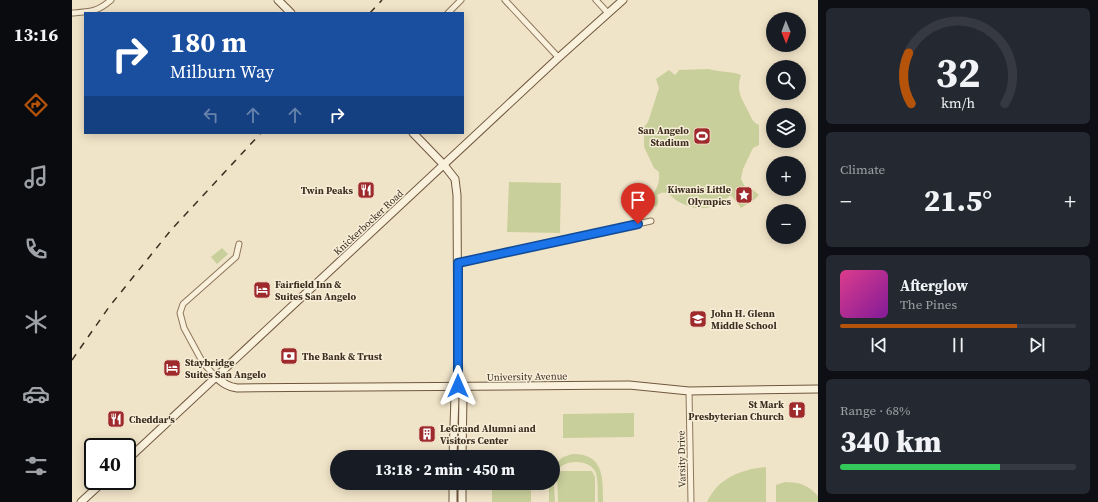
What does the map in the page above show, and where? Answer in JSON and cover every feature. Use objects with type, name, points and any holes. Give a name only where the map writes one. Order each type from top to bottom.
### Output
[{"type":"street","points":[[85,12],[98,10],[111,0]]},
{"type":"street","points":[[278,0],[290,12]]},
{"type":"street","points":[[449,12],[461,0]]},
{"type":"street","points":[[505,0],[559,58]]},
{"type":"street","points":[[596,0],[608,13]]},
{"type":"street","name":"Knickerbocker Road","points":[[136,452],[375,230],[378,225],[623,0]]},
{"type":"street","points":[[72,13],[84,12]]},
{"type":"street","points":[[414,134],[455,178],[458,195],[458,386],[454,396],[453,450]]},
{"type":"street","points":[[458,263],[651,221]]},
{"type":"street","points":[[216,377],[203,364],[184,328],[180,313],[183,304],[236,256],[239,244]]},
{"type":"street","name":"University Avenue","points":[[216,377],[223,384],[237,388],[629,385],[689,391],[818,389]]},
{"type":"street","points":[[458,386],[463,395],[462,450]]},
{"type":"street","name":"Varsity Drive","points":[[689,391],[691,502]]},
{"type":"street","points":[[82,502],[95,490]]},
{"type":"street","points":[[453,490],[453,502]]},
{"type":"street","points":[[462,490],[462,502]]},
{"type":"green space","name":"San Angelo Stadium","points":[[709,69],[741,75],[739,85],[740,94],[752,120],[759,125],[759,145],[753,148],[743,169],[741,179],[746,189],[753,190],[759,195],[741,208],[731,195],[719,204],[706,208],[694,208],[679,202],[669,194],[661,193],[657,195],[658,202],[656,207],[646,200],[657,188],[659,172],[654,168],[644,147],[644,127],[648,122],[659,88],[656,79],[669,70],[675,75],[679,70]]},
{"type":"green space","points":[[509,182],[561,183],[560,233],[507,232]]},
{"type":"green space","points":[[222,248],[228,254],[217,264],[211,257]]},
{"type":"green space","points":[[634,413],[634,437],[563,438],[563,414]]},
{"type":"green space","points":[[572,454],[583,455],[596,462],[602,476],[603,502],[598,502],[596,475],[592,467],[587,464],[576,462],[565,464],[560,467],[560,460]]},
{"type":"green space","points":[[766,467],[766,502],[707,502],[717,487],[731,476],[748,470]]},
{"type":"green space","points":[[560,471],[592,471],[595,477],[595,502],[558,502],[558,490],[560,490]]},
{"type":"green space","points":[[785,482],[799,484],[811,489],[818,496],[818,502],[776,502],[776,485]]},
{"type":"green space","points":[[492,490],[531,490],[531,502],[492,502]]},
{"type":"green space","points":[[549,490],[554,490],[555,502],[549,502]]},
{"type":"railway","points":[[371,12],[382,0]]},
{"type":"railway","points":[[72,360],[109,307],[171,230],[260,134]]},
{"type":"place","name":"San Angelo Stadium","points":[[702,136]]},
{"type":"place","name":"Twin Peaks","points":[[366,190]]},
{"type":"place","name":"Kiwanis Little Olympics","points":[[744,195]]},
{"type":"place","name":"Fairfield Inn & Suites San Angelo","points":[[262,290]]},
{"type":"place","name":"John H. Glenn Middle School","points":[[698,319]]},
{"type":"place","name":"The Bank & Trust","points":[[289,356]]},
{"type":"place","name":"Staybridge Suites San Angelo","points":[[172,368]]},
{"type":"place","name":"St Mark Presbyterian Church","points":[[797,410]]},
{"type":"place","name":"Cheddar's","points":[[116,419]]},
{"type":"place","name":"LeGrand Alumni and Visitors Center","points":[[427,434]]},
{"type":"route","points":[[458,386],[458,263],[638,224]]}]
